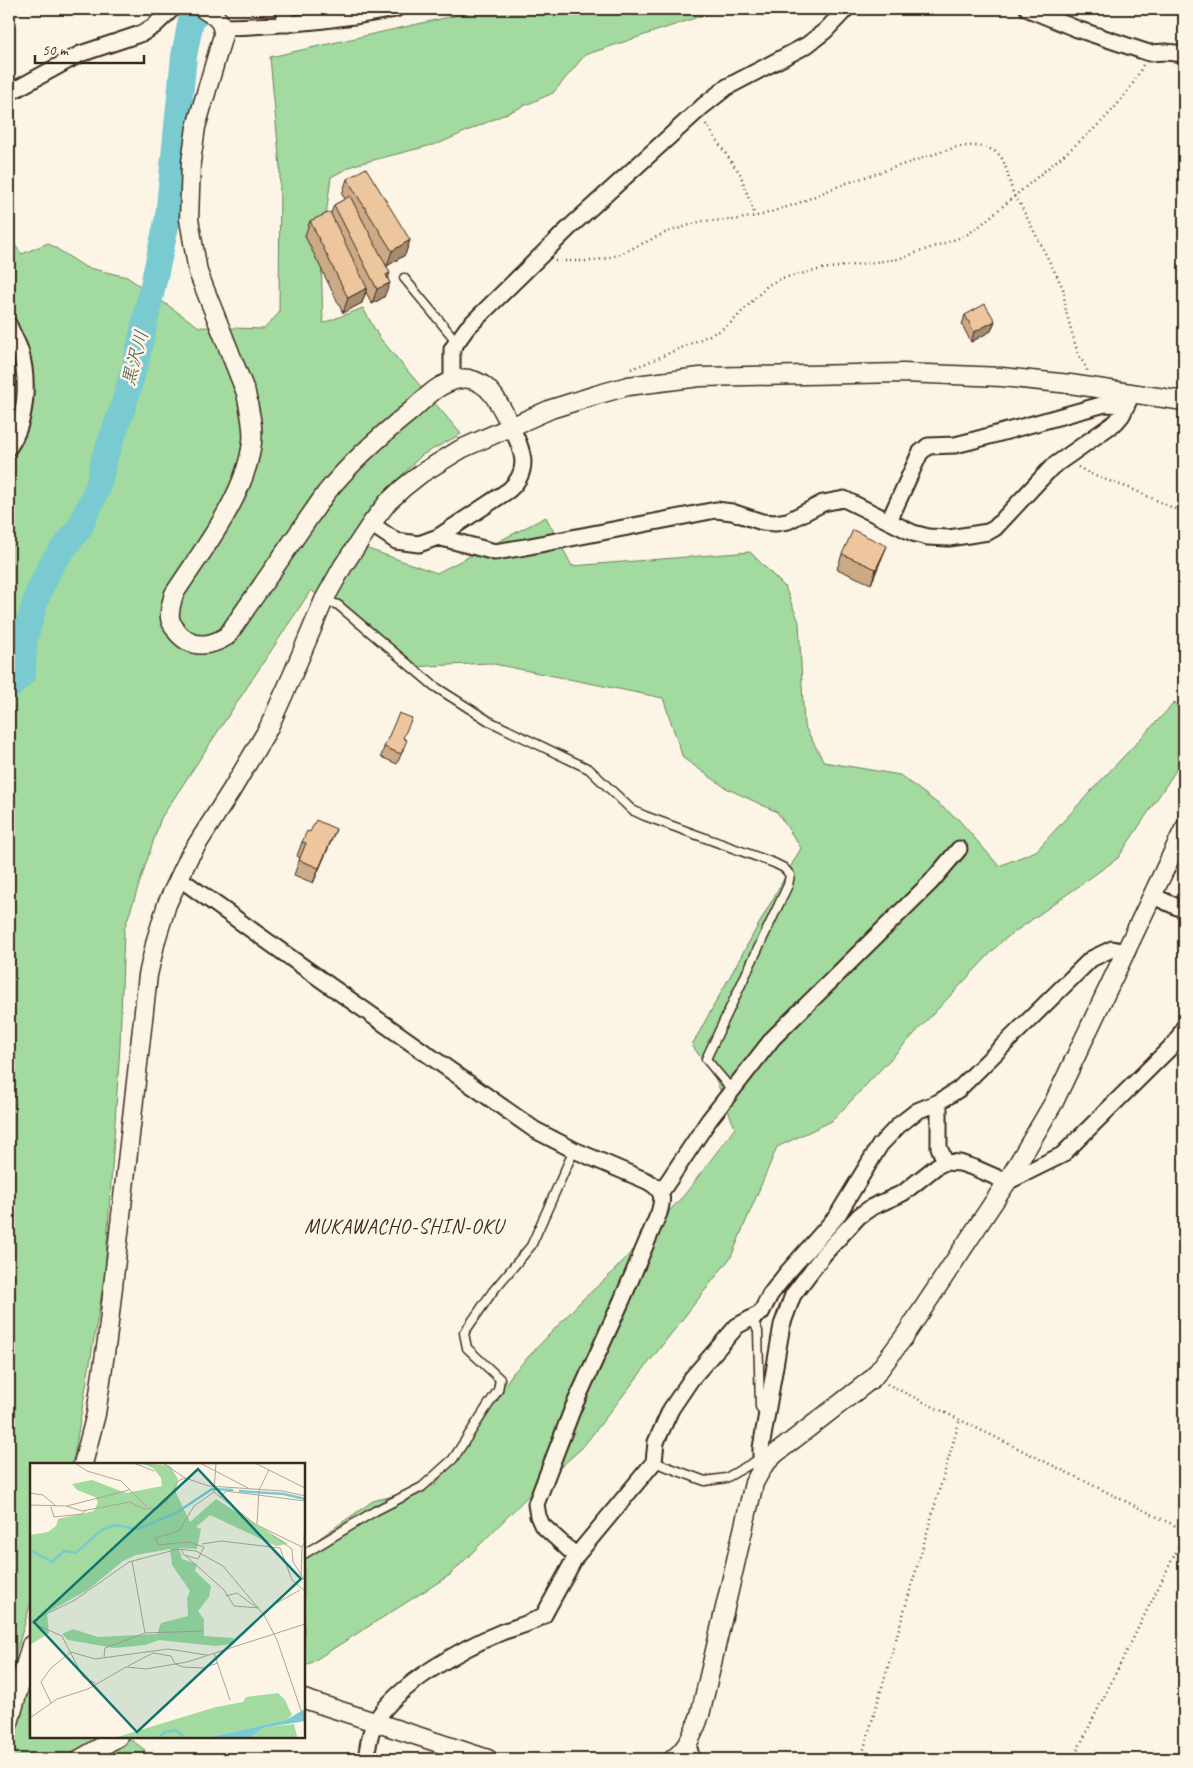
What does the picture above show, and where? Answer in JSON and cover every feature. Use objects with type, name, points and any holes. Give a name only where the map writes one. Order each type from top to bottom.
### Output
[{"type":"street","points":[[9,93],[80,54],[143,33],[154,26],[172,9]]},
{"type":"street","points":[[282,9],[288,24]]},
{"type":"street","points":[[371,524],[396,542],[419,544],[438,537],[518,482],[523,465],[521,449],[495,397],[483,385],[471,379],[460,378],[440,387],[366,449],[326,493],[227,636],[217,642],[202,646],[191,644],[182,637],[170,618],[174,594],[234,500],[246,473],[252,441],[246,393],[198,272],[190,219],[191,162],[196,127],[221,47],[214,17],[272,26],[354,17],[396,9]]},
{"type":"street","points":[[452,382],[452,349],[458,340],[467,328],[540,257],[697,111],[727,87],[807,45],[826,31],[846,9]]},
{"type":"street","points":[[1028,9],[1077,29],[1149,54],[1166,52],[1184,54]]},
{"type":"street","points":[[9,325],[20,351],[26,392],[21,420],[9,447]]},
{"type":"street","points":[[83,1463],[96,1414],[107,1340],[148,975],[167,904],[204,833],[232,791],[268,730],[324,600],[343,566],[388,502],[422,472],[461,449],[551,409],[628,386],[700,377],[904,373],[1002,377],[1086,387],[1129,400]]},
{"type":"street","points":[[438,537],[495,552],[525,548],[716,510],[732,512],[762,522],[775,523],[788,521],[822,503],[844,499],[913,533],[928,537],[949,538],[988,532],[995,528],[1052,467],[1116,422],[1122,415],[1129,400]]},
{"type":"street","points":[[889,521],[920,453],[928,446],[971,441],[1105,404],[1129,400],[1184,401]]},
{"type":"street","points":[[762,1461],[873,1378],[904,1337],[1007,1182],[1054,1102],[1184,830]]},
{"type":"street","points":[[660,1192],[709,1120],[773,1038],[931,882],[959,849]]},
{"type":"street","points":[[179,878],[535,1130],[574,1150],[647,1181],[660,1192],[662,1200],[659,1213],[573,1408],[536,1504],[542,1525],[576,1556]]},
{"type":"street","points":[[1153,896],[1184,910]]},
{"type":"street","points":[[366,1759],[370,1732],[384,1709],[418,1679],[462,1651],[503,1632],[535,1621],[544,1615],[576,1556],[654,1462],[656,1442],[663,1425],[671,1409],[692,1378],[737,1326],[761,1313],[770,1295],[786,1274],[837,1216],[880,1145],[899,1125],[917,1111],[939,1102],[959,1089],[1091,959],[1112,949],[1126,952]]},
{"type":"street","points":[[1007,1182],[1062,1155],[1177,1041],[1184,1027]]},
{"type":"street","points":[[939,1102],[939,1147],[945,1162]]},
{"type":"street","points":[[673,1759],[689,1752],[700,1715],[754,1483],[762,1461],[767,1415],[782,1325],[793,1295],[824,1254],[859,1216],[872,1207],[904,1193],[936,1166],[945,1162],[960,1163],[1007,1182]]},
{"type":"street","points":[[9,1723],[14,1689],[30,1648]]},
{"type":"street","points":[[305,1699],[488,1759]]},
{"type":"street","points":[[80,1759],[115,1738]]},
{"type":"lane","points":[[404,278],[452,336],[458,340]]},
{"type":"lane","points":[[324,600],[338,605],[434,686],[489,721],[589,769],[632,810],[774,863],[784,868],[790,875],[788,885],[706,1059],[732,1090]]},
{"type":"lane","points":[[305,1553],[375,1511],[422,1486],[452,1459],[481,1417],[498,1390],[500,1379],[467,1348],[464,1333],[493,1291],[531,1246],[574,1150]]},
{"type":"lane","points":[[752,1318],[758,1331],[760,1407],[767,1415]]},
{"type":"lane","points":[[654,1462],[705,1480],[726,1478],[762,1461]]},
{"type":"path","points":[[628,386],[628,370],[719,331],[732,322],[768,285],[782,278],[823,269],[898,258],[934,248],[965,236],[1093,130],[1122,101],[1149,54]]},
{"type":"path","points":[[697,111],[740,173],[755,216]]},
{"type":"path","points":[[540,257],[546,261],[594,261],[618,254],[665,232],[702,222],[734,220],[755,216],[799,203],[916,159],[953,148],[967,146],[982,147],[992,150],[1000,156],[1005,166],[1014,197],[1020,204],[1063,288],[1066,312],[1078,354],[1087,369],[1086,387]]},
{"type":"path","points":[[1067,456],[1085,471],[1184,513]]},
{"type":"path","points":[[873,1378],[1184,1530]]},
{"type":"path","points":[[861,1759],[960,1419]]},
{"type":"path","points":[[1073,1759],[1184,1536]]},
{"type":"green space","points":[[485,9],[722,9],[585,55],[553,93],[440,143],[354,165],[331,177],[321,254],[323,323],[363,308],[379,337],[461,434],[422,455],[386,491],[355,534],[368,549],[437,573],[546,517],[572,566],[750,552],[785,587],[799,622],[804,725],[824,762],[900,775],[958,819],[999,866],[1036,851],[1175,702],[1184,722],[1184,758],[1118,858],[1002,941],[832,1121],[777,1147],[731,1257],[582,1448],[526,1498],[450,1575],[305,1666],[305,1548],[373,1501],[435,1485],[513,1373],[582,1300],[610,1275],[685,1194],[735,1128],[716,1080],[692,1045],[801,848],[777,812],[726,788],[683,758],[663,698],[489,663],[410,667],[311,590],[161,818],[124,930],[120,1046],[105,1274],[74,1457],[71,1463],[30,1463],[30,1605],[16,1653],[30,1663],[30,1738],[128,1738],[145,1750],[141,1759],[9,1759],[9,238],[22,254],[48,243],[85,267],[127,277],[199,327],[264,329],[279,313],[280,167],[270,57]]},
{"type":"building","points":[[366,168],[410,240],[392,251],[347,179]]},
{"type":"building","points":[[350,196],[390,273],[386,275],[390,283],[377,289],[334,205]]},
{"type":"building","points":[[330,212],[367,288],[348,298],[310,221]]},
{"type":"building","points":[[985,304],[995,321],[974,332],[965,315]]},
{"type":"building","points":[[853,530],[887,546],[876,569],[842,554]]},
{"type":"building","points":[[399,713],[412,718],[403,738],[407,740],[401,754],[384,747]]},
{"type":"building","points":[[316,820],[336,829],[319,868],[299,860],[306,843],[302,842],[307,831],[310,832]]},
{"type":"waterway","name":"黒沢川","points":[[9,688],[23,673],[24,641],[38,593],[53,562],[80,527],[98,487],[104,459],[122,410],[136,362],[168,217],[184,56],[191,20],[202,9]]},
{"type":"district","name":"MUKAWACHO-SHIN-OKU","points":[[404,1226]]}]
